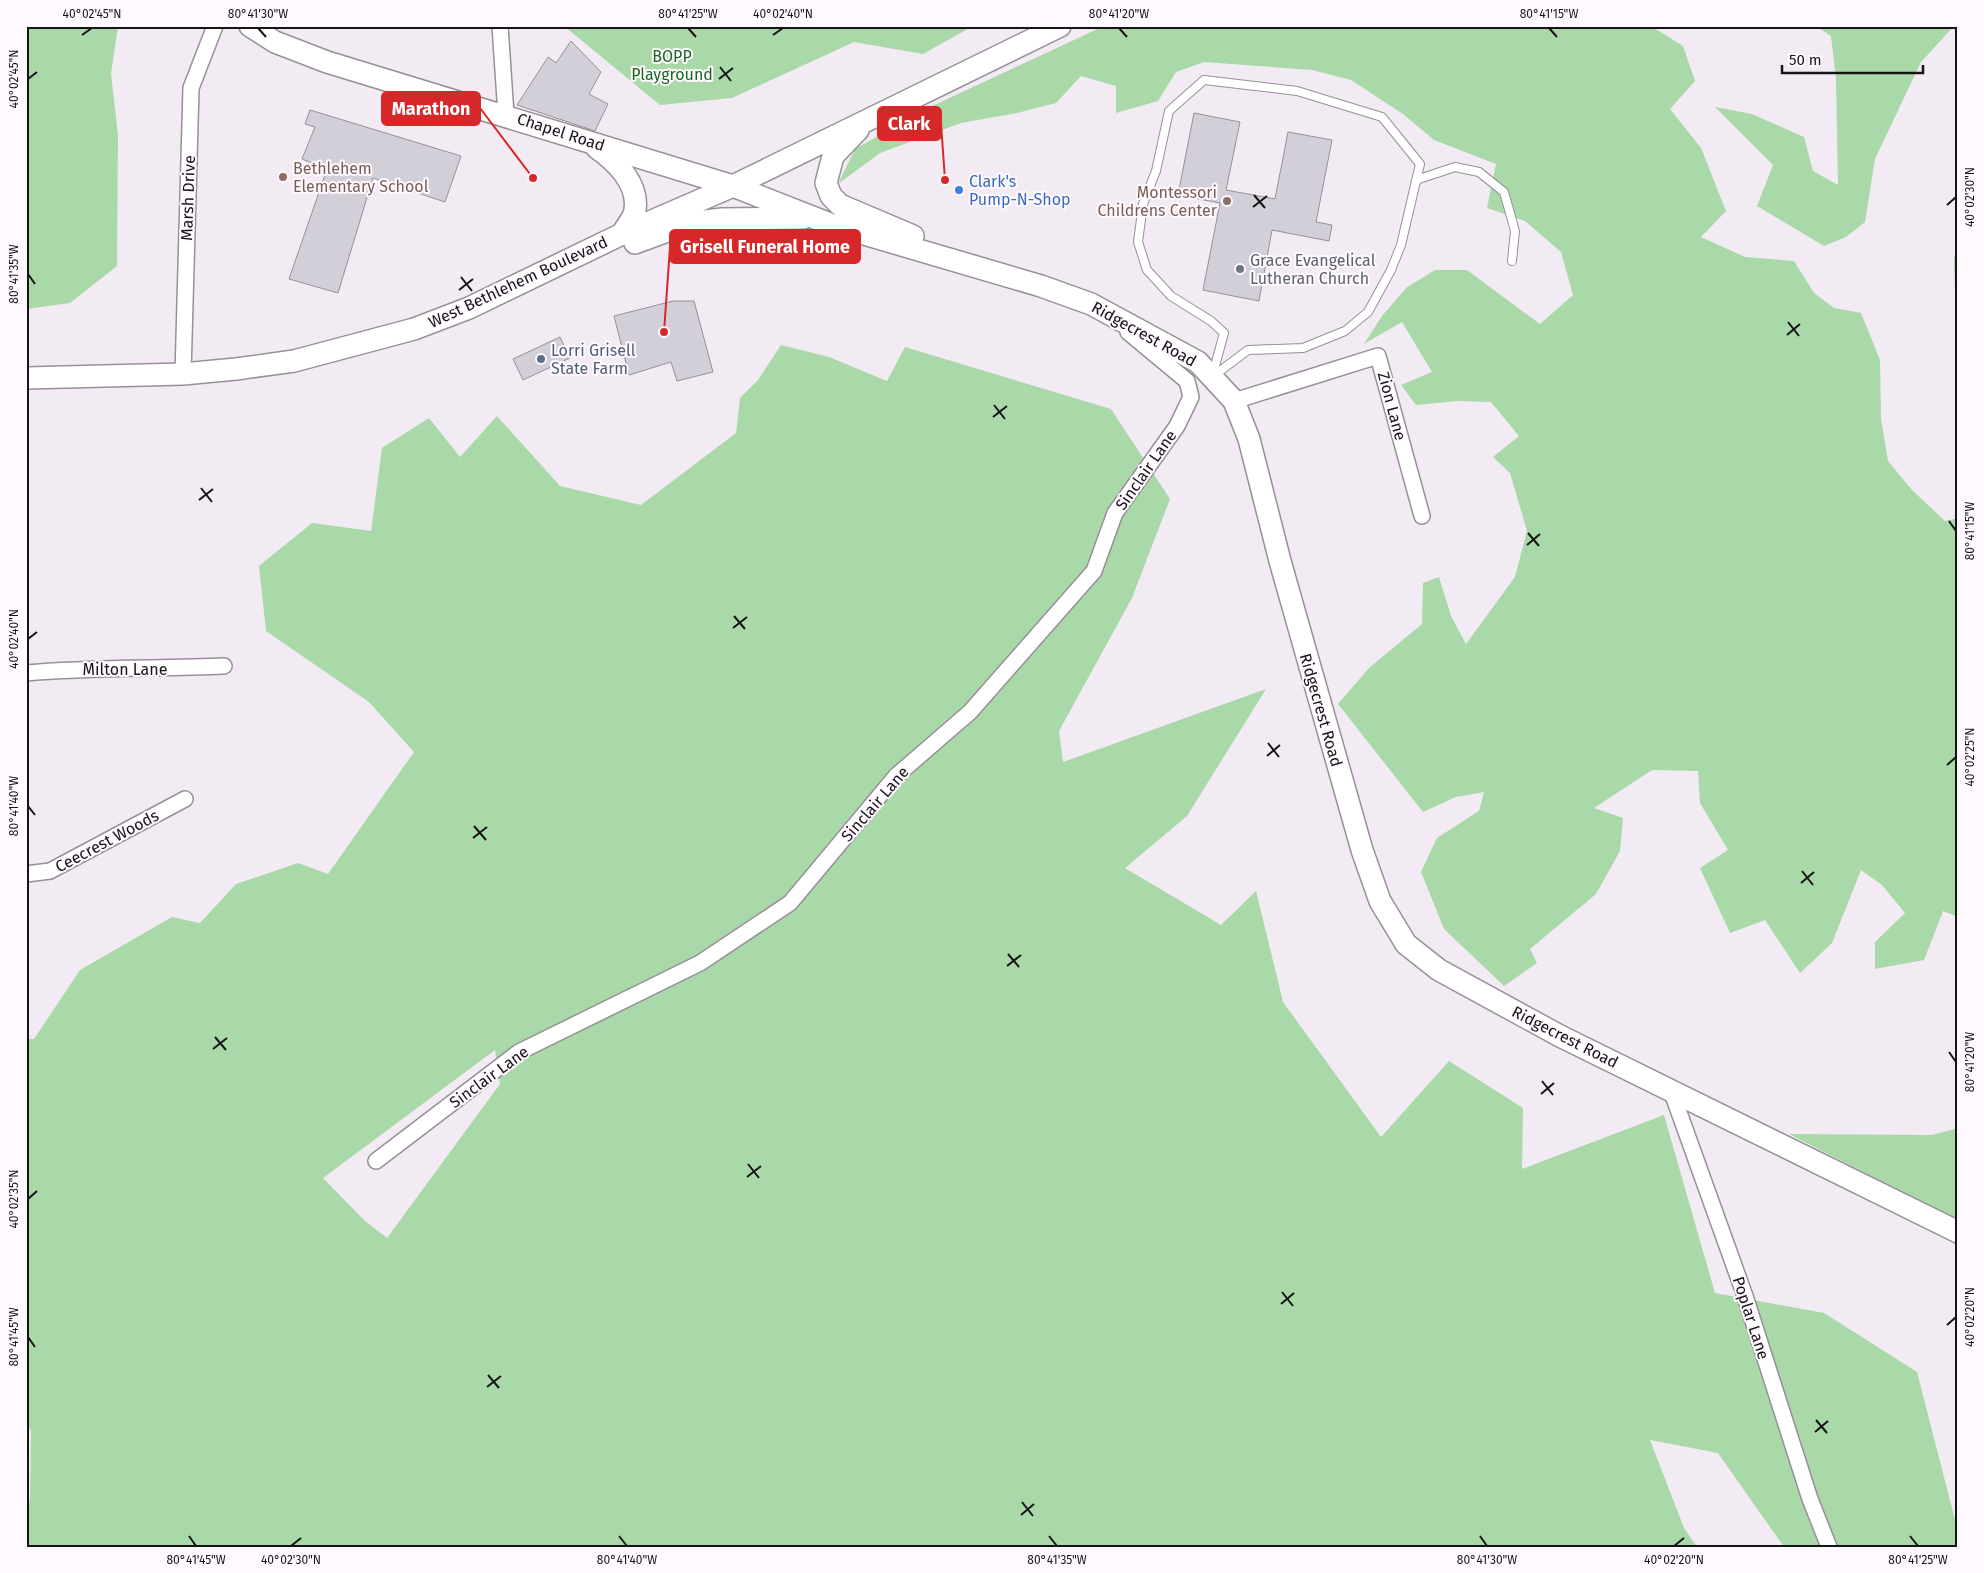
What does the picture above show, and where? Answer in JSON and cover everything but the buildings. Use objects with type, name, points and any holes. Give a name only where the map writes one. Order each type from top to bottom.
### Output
[{"type":"main road","name":"Chapel Road","points":[[250,26],[275,42],[326,62],[506,115],[733,186]]},
{"type":"main road","name":"West Bethlehem Boulevard","points":[[26,378],[183,374],[294,361],[414,329],[469,308],[622,234],[733,186],[1060,26]]},
{"type":"main road","points":[[869,119],[833,156],[826,182],[831,196],[840,205],[943,249],[962,264]]},
{"type":"main road","points":[[584,140],[613,159],[626,178],[635,197],[635,211],[622,234]]},
{"type":"main road","name":"Ridgecrest Road","points":[[733,186],[814,218],[962,264],[1041,286],[1100,308],[1198,362],[1234,401],[1249,440],[1288,589],[1362,850],[1380,901],[1406,944],[1439,970],[1560,1036],[1958,1232]]},
{"type":"main road","points":[[522,284],[587,264],[688,223],[722,219],[814,218]]},
{"type":"street","name":"Marsh Drive","points":[[183,374],[191,88],[216,26]]},
{"type":"street","points":[[500,26],[506,115]]},
{"type":"street","name":"Sinclair Lane","points":[[376,1161],[519,1052],[700,963],[790,903],[896,776],[970,712],[1094,571],[1115,512],[1177,426],[1191,397],[1187,381],[1100,308]]},
{"type":"street","name":"Zion Lane","points":[[1234,401],[1378,356],[1422,516]]},
{"type":"street","name":"Milton Lane","points":[[26,673],[76,669],[151,669],[224,666]]},
{"type":"street","name":"Ceecrest Woods","points":[[26,874],[50,871],[185,799]]},
{"type":"street","name":"Poplar Lane","points":[[1671,1090],[1745,1296],[1810,1499],[1829,1547]]},
{"type":"lane","points":[[1204,80],[1296,91],[1382,117],[1420,164],[1401,245],[1391,270],[1368,312],[1345,331],[1303,348],[1248,350],[1212,377],[1224,333],[1212,321],[1170,296],[1147,270],[1138,242],[1143,204],[1156,171],[1169,111],[1204,80]]},
{"type":"lane","points":[[1416,180],[1455,167],[1479,172],[1504,192],[1515,231],[1512,261]]},
{"type":"green space","points":[[26,26],[118,26],[111,74],[118,135],[117,266],[70,303],[26,309]]},
{"type":"green space","name":"BOPP Playground","points":[[564,26],[973,26],[923,54],[854,42],[732,98],[660,105]]},
{"type":"green space","points":[[1104,26],[1651,26],[1683,46],[1695,81],[1670,109],[1701,148],[1726,211],[1701,237],[1745,257],[1794,261],[1814,293],[1834,308],[1861,313],[1880,360],[1881,419],[1888,461],[1912,490],[1945,521],[1958,518],[1958,917],[1943,911],[1924,960],[1875,969],[1875,942],[1905,913],[1882,885],[1861,870],[1832,943],[1800,973],[1765,920],[1730,933],[1700,868],[1728,850],[1700,803],[1698,771],[1652,770],[1594,808],[1623,818],[1620,851],[1596,894],[1530,949],[1537,963],[1504,986],[1444,929],[1421,872],[1437,838],[1479,811],[1484,792],[1456,797],[1423,812],[1338,704],[1369,668],[1422,624],[1423,583],[1439,577],[1451,616],[1466,644],[1515,577],[1527,531],[1510,473],[1493,457],[1519,436],[1491,402],[1457,401],[1416,405],[1401,385],[1432,372],[1402,322],[1364,344],[1382,316],[1406,288],[1435,270],[1467,270],[1540,324],[1573,295],[1561,252],[1525,221],[1487,208],[1496,164],[1434,140],[1403,114],[1351,80],[1312,70],[1204,62],[1176,72],[1158,101],[1116,113],[1116,86],[1081,76],[1056,103],[1017,113],[961,123],[880,153],[838,184],[855,149],[928,108]]},
{"type":"green space","points":[[1816,26],[1954,26],[1921,62],[1875,159],[1865,222],[1846,237],[1824,246],[1757,206],[1773,165],[1715,107],[1752,114],[1804,137],[1813,171],[1838,185],[1836,78],[1831,36]]},
{"type":"green space","points":[[1958,243],[1958,292],[1955,291],[1954,259]]},
{"type":"green space","points":[[781,345],[829,357],[887,381],[905,347],[1111,409],[1170,499],[1132,598],[1059,731],[1063,762],[1266,689],[1187,816],[1125,868],[1221,925],[1256,891],[1283,1002],[1381,1137],[1449,1061],[1523,1108],[1522,1169],[1664,1115],[1715,1293],[1824,1313],[1917,1372],[1955,1520],[1958,1522],[1958,1547],[1784,1547],[1718,1453],[1650,1440],[1684,1528],[1697,1547],[26,1547],[26,1510],[30,1501],[31,1432],[26,1419],[26,1039],[34,1039],[80,970],[172,917],[200,923],[236,884],[298,863],[328,874],[414,752],[369,702],[266,631],[259,566],[312,523],[371,531],[382,448],[429,418],[460,457],[497,416],[560,486],[641,505],[736,433],[740,398],[758,380]],"holes":[[[495,1050],[500,1084],[387,1238],[365,1221],[323,1178]]]},
{"type":"green space","points":[[1958,1128],[1958,1221],[1789,1134],[1932,1135]]},
{"type":"place","name":"Bethlehem Elementary School","points":[[283,177]]},
{"type":"place","name":"Marathon","points":[[533,178]]},
{"type":"place","name":"Clark","points":[[945,180]]},
{"type":"place","name":"Clark's Pump-N-Shop","points":[[959,190]]},
{"type":"place","name":"Montessori Childrens Center","points":[[1227,201]]},
{"type":"place","name":"Grace Evangelical Lutheran Church","points":[[1240,269]]},
{"type":"place","name":"Grisell Funeral Home","points":[[664,332]]},
{"type":"place","name":"Lorri Grisell State Farm","points":[[541,359]]}]
